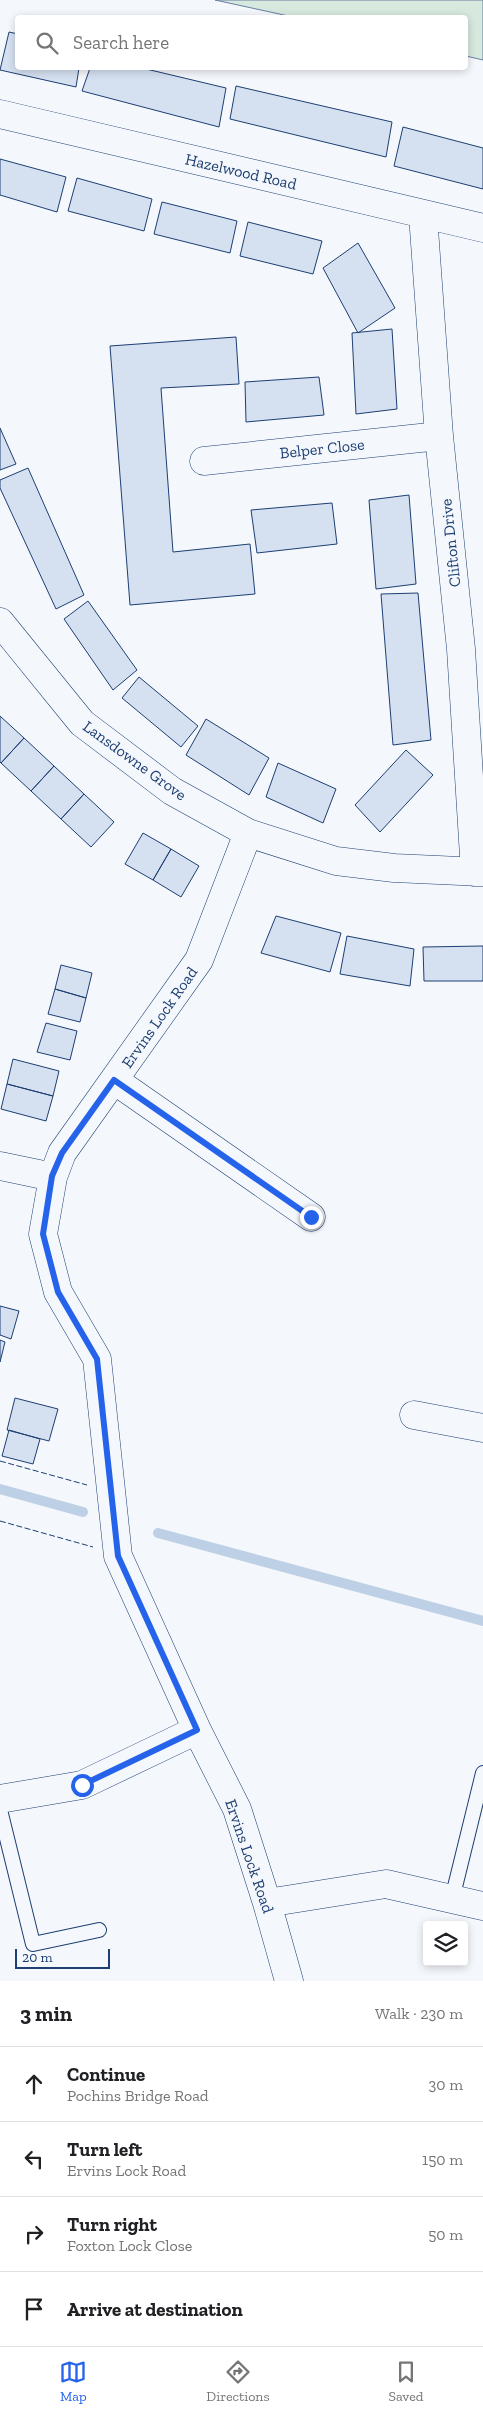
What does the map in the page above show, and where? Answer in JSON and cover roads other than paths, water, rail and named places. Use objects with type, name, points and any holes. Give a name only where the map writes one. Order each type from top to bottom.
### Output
[{"type":"street","name":"Hazelwood Road","points":[[0,114],[483,228]]},
{"type":"street","name":"Clifton Drive","points":[[423,215],[439,436],[472,644],[479,872]]},
{"type":"street","name":"Belper Close","points":[[204,461],[439,436]]},
{"type":"street","name":"Lansdowne Grove","points":[[0,622],[82,723],[172,791],[248,833],[336,861],[394,868],[479,872]]},
{"type":"street","name":"Ervins Lock Road","points":[[248,833],[199,960],[62,1153],[52,1176],[43,1234],[58,1292],[97,1359],[118,1556],[197,1730],[238,1809],[289,1981]]},
{"type":"street","points":[[114,1080],[311,1217]]},
{"type":"street","points":[[0,1166],[52,1176]]},
{"type":"street","points":[[414,1415],[483,1428]]},
{"type":"street","points":[[0,1799],[82,1785],[197,1730]]},
{"type":"street","points":[[267,1903],[386,1884],[483,1906]]},
{"type":"lane","points":[[452,1899],[483,1773]]},
{"type":"lane","points":[[0,1810],[33,1944],[99,1930]]},
{"type":"waterway","points":[[0,1489],[83,1512]]},
{"type":"waterway","points":[[158,1533],[483,1621]]}]
